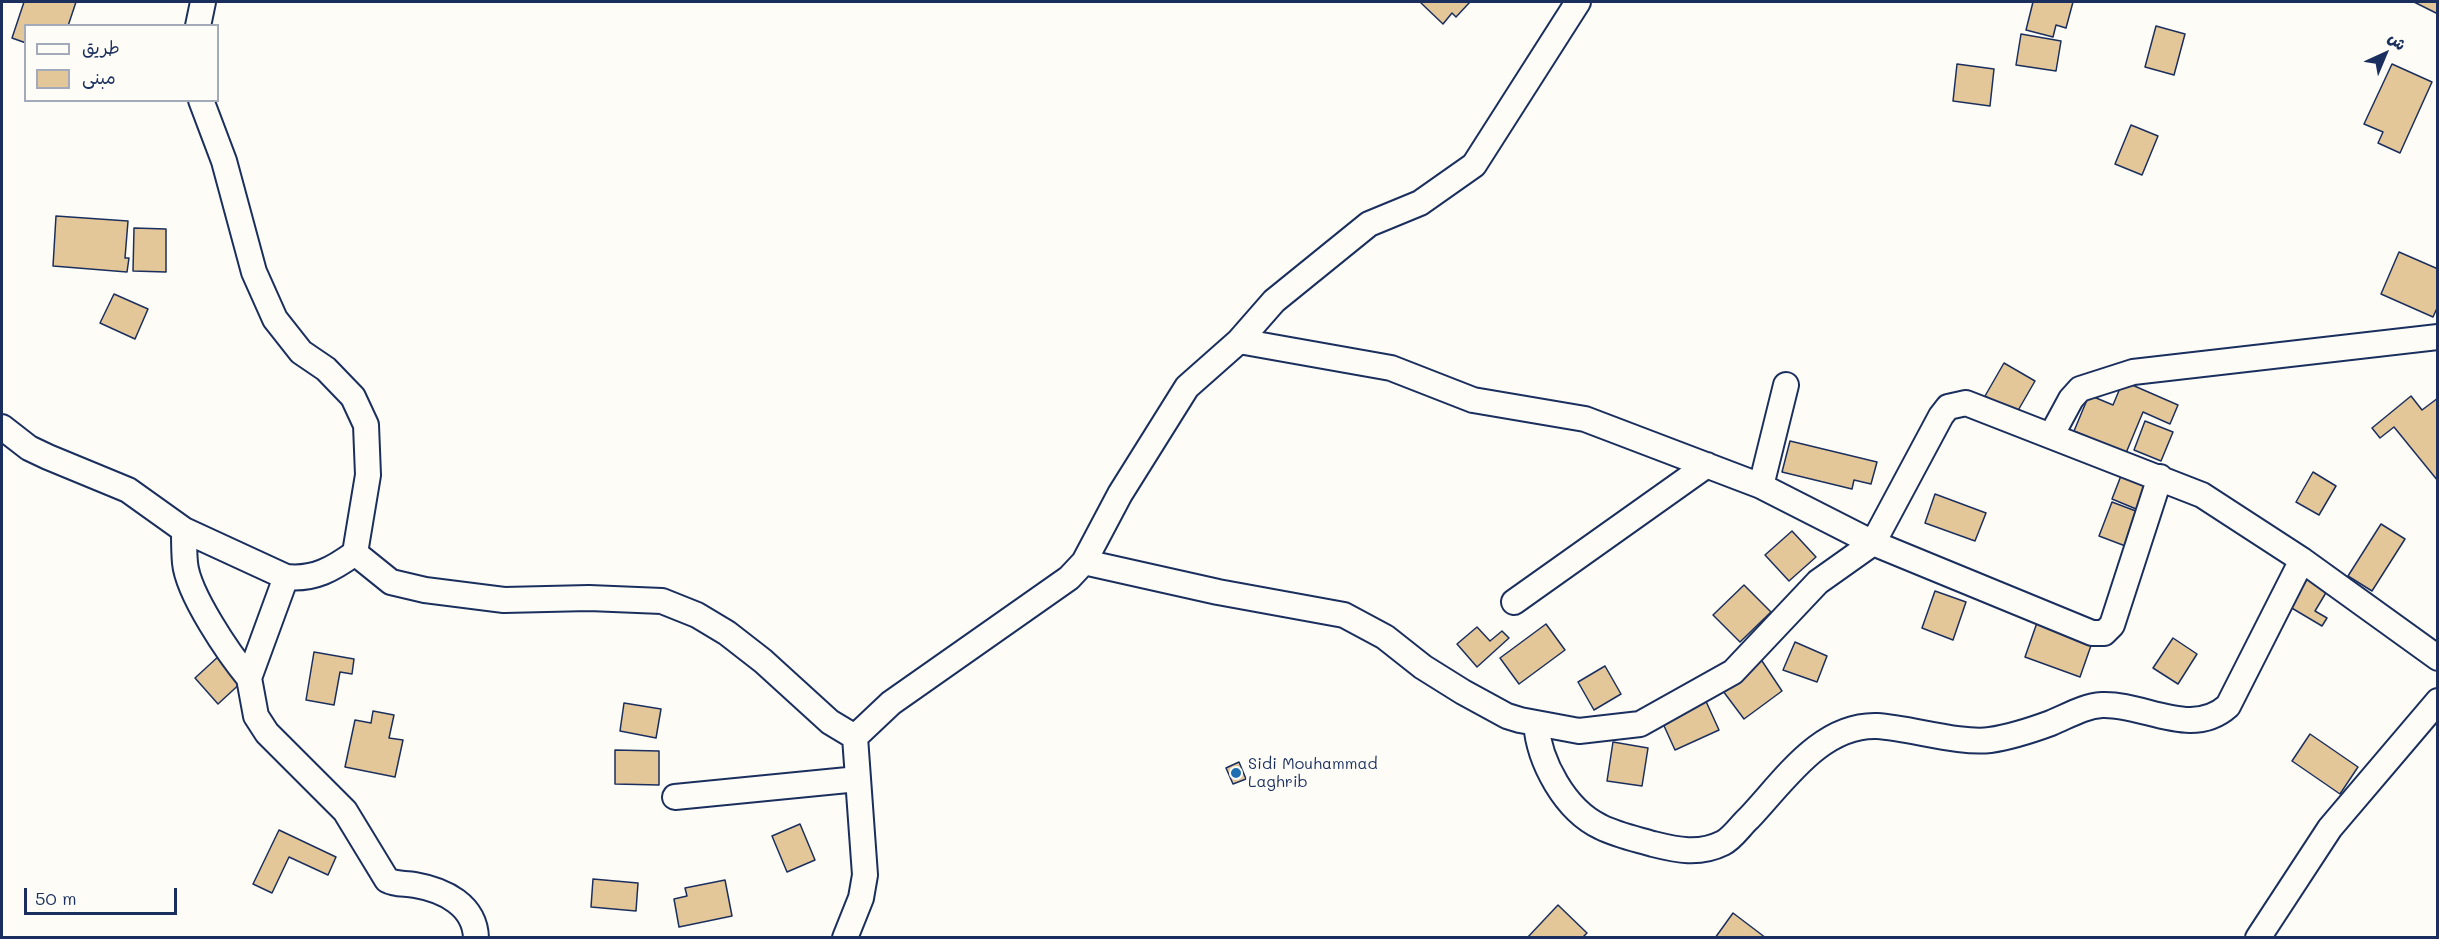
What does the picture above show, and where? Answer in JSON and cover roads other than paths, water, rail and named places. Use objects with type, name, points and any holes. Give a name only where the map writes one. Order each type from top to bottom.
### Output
[{"type":"street","points":[[198,24],[203,2]]},
{"type":"street","points":[[855,737],[891,703],[1069,578],[1084,562],[1120,494],[1187,387],[1239,341],[1274,301],[1369,224],[1420,203],[1474,165],[1578,2]]},
{"type":"street","points":[[2,427],[29,448],[128,490],[184,530],[286,577],[298,578],[324,573],[355,553],[368,475],[366,424],[352,397],[326,369],[301,352],[275,319],[254,272],[224,161],[202,102]]},
{"type":"street","points":[[2051,436],[2071,399],[2080,389],[2133,372],[2438,337]]},
{"type":"street","points":[[1239,341],[1391,368],[1473,400],[1585,419],[1761,486],[1873,543],[2092,633],[2104,633],[2112,625],[2160,477]]},
{"type":"street","points":[[1761,486],[1786,385]]},
{"type":"street","points":[[1084,562],[1218,592],[1344,615],[1385,637],[1423,667],[1507,716],[1579,731],[1640,724],[1733,672],[1818,582],[1873,543],[1941,416],[1948,407],[1966,403],[2202,495],[2302,560],[2438,658]]},
{"type":"street","points":[[1514,602],[1707,465]]},
{"type":"street","points":[[184,530],[185,565],[202,605],[226,650],[249,678]]},
{"type":"street","points":[[355,553],[391,582],[425,590],[504,600],[589,598],[662,601],[697,615],[727,633],[763,661],[830,722],[855,737]]},
{"type":"street","points":[[1536,723],[1550,770],[1572,806],[1600,827],[1680,851],[1702,850],[1725,842],[1819,745],[1846,730],[1879,726],[1988,740],[2025,732],[2099,705],[2116,705],[2187,720],[2209,719],[2228,706],[2302,560]]},
{"type":"street","points":[[286,577],[249,678],[256,716],[267,733],[345,811],[387,880],[424,886],[454,899],[473,917],[476,938]]},
{"type":"street","points":[[2258,938],[2330,828],[2438,701]]},
{"type":"street","points":[[845,938],[861,898],[865,875],[855,737]]},
{"type":"street","points":[[675,797],[858,779]]},
{"type":"place","name":"Sidi Mouhammad Laghrib","points":[[1236,773]]}]
